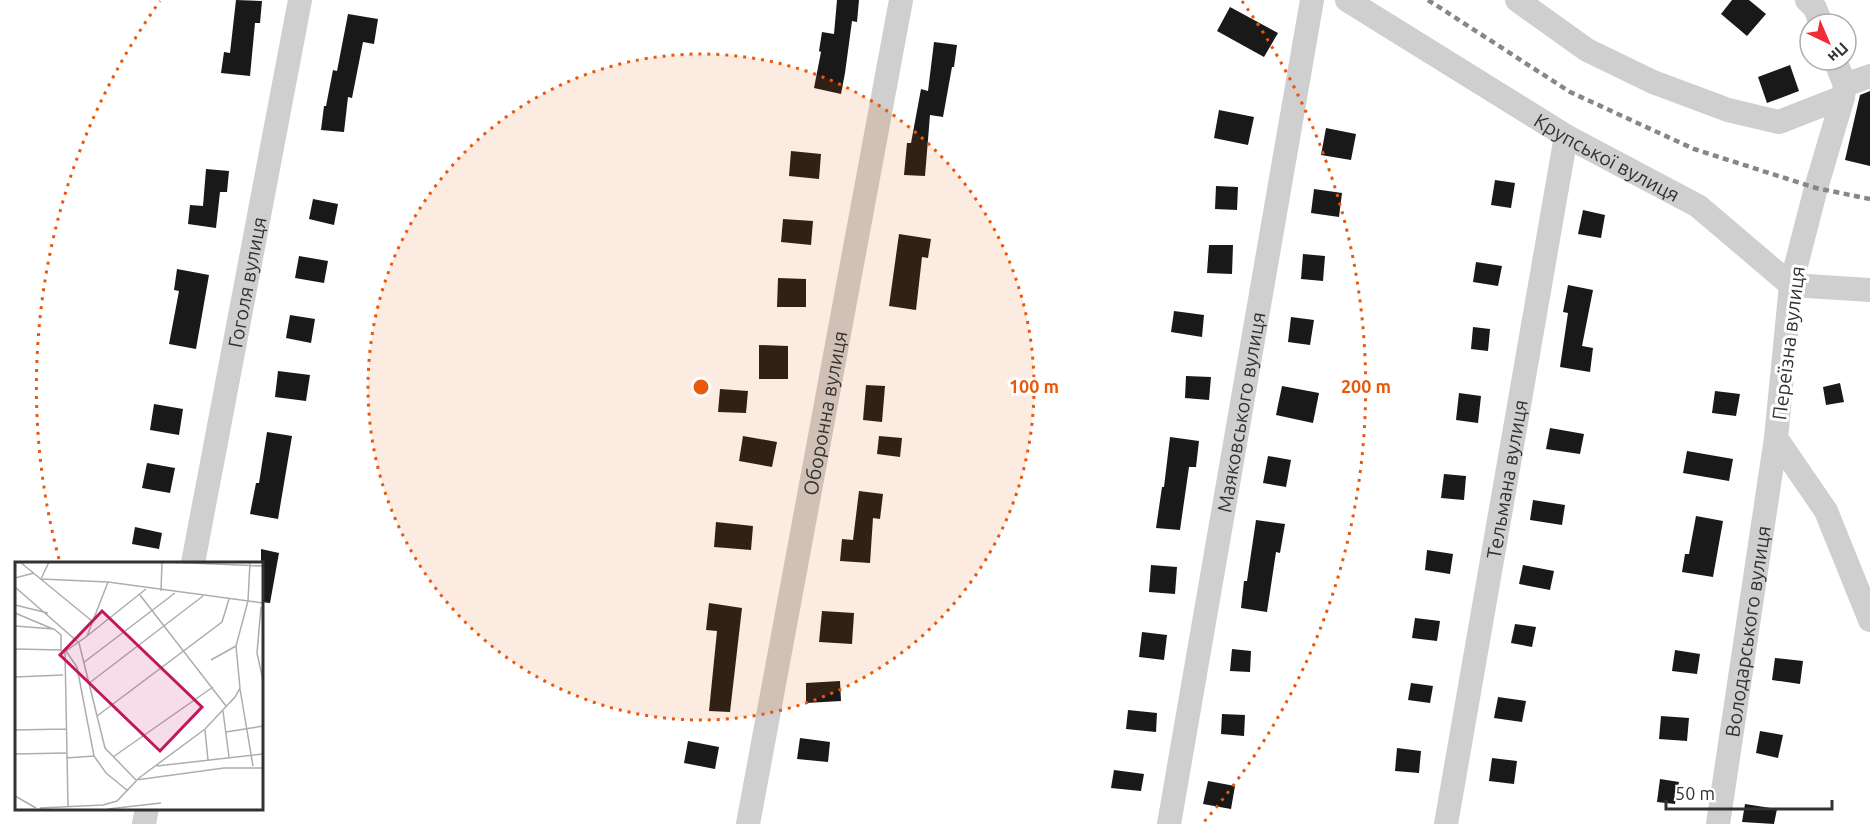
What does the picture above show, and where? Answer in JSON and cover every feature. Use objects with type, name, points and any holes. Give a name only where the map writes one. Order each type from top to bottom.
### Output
[{"type":"street","name":"Гоголя вулиця","points":[[193,562],[300,0]]},
{"type":"street","name":"Оборонна вулиця","points":[[748,824],[901,0]]},
{"type":"street","name":"Маяковського вулиця","points":[[1169,824],[1312,0]]},
{"type":"street","name":"Крупської вулиця","points":[[1347,0],[1566,136],[1698,206],[1791,285]]},
{"type":"street","points":[[1517,0],[1587,50],[1653,82],[1728,110],[1779,122],[1870,76]]},
{"type":"street","points":[[1807,0],[1816,12]]},
{"type":"street","points":[[1838,72],[1844,91]]},
{"type":"street","name":"Переїзна вулиця","points":[[1844,91],[1791,285],[1776,438],[1826,511],[1870,620]]},
{"type":"street","name":"Тельмана вулиця","points":[[1446,824],[1566,136]]},
{"type":"street","points":[[1791,285],[1870,290]]},
{"type":"street","name":"Володарського вулиця","points":[[1718,824],[1776,438]]},
{"type":"street","points":[[144,824],[147,809]]},
{"type":"building","points":[[236,0],[262,1],[260,23],[255,23],[250,76],[221,73],[224,52],[230,53]]},
{"type":"building","points":[[837,0],[859,0],[857,22],[852,21],[841,94],[814,88],[821,52],[819,51],[822,32],[834,34]]},
{"type":"building","points":[[1732,0],[1749,0],[1766,14],[1747,36],[1721,14]]},
{"type":"building","points":[[1230,7],[1278,33],[1264,57],[1217,31]]},
{"type":"building","points":[[348,14],[378,19],[374,44],[363,42],[352,98],[348,97],[344,132],[321,130],[324,106],[326,106],[333,70],[337,71]]},
{"type":"building","points":[[934,42],[957,45],[943,117],[930,115],[925,176],[904,175],[907,143],[911,143],[921,89],[928,91]]},
{"type":"building","points":[[1790,65],[1799,91],[1767,103],[1758,77]]},
{"type":"building","points":[[1870,91],[1870,166],[1845,160],[1860,95]]},
{"type":"building","points":[[1219,110],[1254,117],[1248,145],[1214,138]]},
{"type":"building","points":[[1326,128],[1356,134],[1351,160],[1321,155]]},
{"type":"building","points":[[791,151],[821,154],[819,179],[789,176]]},
{"type":"building","points":[[206,169],[229,171],[227,192],[220,192],[216,228],[188,224],[190,205],[203,206]]},
{"type":"building","points":[[1495,180],[1515,183],[1511,208],[1491,205]]},
{"type":"building","points":[[1216,186],[1238,187],[1237,210],[1215,209]]},
{"type":"building","points":[[1314,189],[1342,193],[1339,217],[1311,213]]},
{"type":"building","points":[[313,199],[338,204],[334,225],[309,219]]},
{"type":"building","points":[[1583,210],[1605,215],[1601,238],[1578,234]]},
{"type":"building","points":[[783,219],[813,221],[811,245],[781,242]]},
{"type":"building","points":[[899,234],[931,239],[928,258],[922,257],[916,310],[889,306]]},
{"type":"building","points":[[1209,245],[1233,245],[1232,274],[1207,273]]},
{"type":"building","points":[[1303,254],[1325,256],[1323,281],[1301,279]]},
{"type":"building","points":[[299,256],[328,261],[324,283],[295,278]]},
{"type":"building","points":[[1476,262],[1502,266],[1498,286],[1473,282]]},
{"type":"building","points":[[177,269],[209,275],[196,349],[169,344],[179,291],[174,290]]},
{"type":"building","points":[[778,278],[806,279],[806,307],[777,307]]},
{"type":"building","points":[[1568,285],[1593,290],[1582,346],[1593,348],[1590,372],[1560,367],[1568,313],[1563,312]]},
{"type":"building","points":[[1174,311],[1204,315],[1202,337],[1171,332]]},
{"type":"building","points":[[290,315],[315,319],[311,343],[286,338]]},
{"type":"building","points":[[1291,317],[1314,320],[1310,345],[1288,342]]},
{"type":"building","points":[[1473,327],[1490,329],[1488,351],[1471,349]]},
{"type":"building","points":[[759,345],[788,346],[788,379],[759,379]]},
{"type":"building","points":[[278,371],[310,375],[306,401],[275,397]]},
{"type":"building","points":[[1186,376],[1211,377],[1209,400],[1185,398]]},
{"type":"building","points":[[1840,383],[1844,402],[1826,405],[1823,387]]},
{"type":"building","points":[[866,385],[885,386],[882,422],[863,420]]},
{"type":"building","points":[[1282,386],[1319,393],[1313,423],[1276,415]]},
{"type":"building","points":[[720,389],[748,391],[746,413],[718,412]]},
{"type":"building","points":[[1715,391],[1740,394],[1736,416],[1712,413]]},
{"type":"building","points":[[1459,393],[1481,396],[1478,423],[1456,420]]},
{"type":"building","points":[[154,404],[183,409],[179,435],[150,430]]},
{"type":"building","points":[[1550,428],[1584,434],[1580,454],[1546,449]]},
{"type":"building","points":[[267,432],[292,436],[278,519],[250,514],[256,483],[259,483]]},
{"type":"building","points":[[743,436],[777,442],[772,467],[739,461]]},
{"type":"building","points":[[879,436],[902,438],[900,457],[877,454]]},
{"type":"building","points":[[1170,437],[1199,441],[1196,467],[1189,467],[1180,530],[1156,528]]},
{"type":"building","points":[[1687,451],[1733,459],[1729,481],[1683,473]]},
{"type":"building","points":[[1268,456],[1291,460],[1286,487],[1263,483]]},
{"type":"building","points":[[147,463],[175,468],[170,493],[142,488]]},
{"type":"building","points":[[1444,474],[1466,476],[1464,500],[1441,498]]},
{"type":"building","points":[[859,491],[883,494],[880,519],[873,518],[870,563],[840,561],[842,539],[853,540]]},
{"type":"building","points":[[1533,500],[1565,505],[1562,525],[1530,520]]},
{"type":"building","points":[[1696,516],[1723,521],[1713,577],[1682,572],[1685,554],[1689,554]]},
{"type":"building","points":[[1256,520],[1285,524],[1280,553],[1276,552],[1267,612],[1241,608]]},
{"type":"building","points":[[716,522],[753,526],[751,550],[714,547]]},
{"type":"building","points":[[135,527],[162,533],[159,549],[132,544]]},
{"type":"building","points":[[261,549],[279,553],[270,603],[262,602]]},
{"type":"building","points":[[1427,550],[1453,554],[1450,574],[1425,570]]},
{"type":"building","points":[[1151,565],[1177,567],[1175,594],[1149,592]]},
{"type":"building","points":[[1523,565],[1554,571],[1550,590],[1519,584]]},
{"type":"building","points":[[709,603],[742,608],[730,712],[709,711],[717,631],[706,630]]},
{"type":"building","points":[[822,611],[854,613],[852,644],[819,642]]},
{"type":"building","points":[[1415,618],[1440,621],[1437,641],[1412,638]]},
{"type":"building","points":[[1515,624],[1536,627],[1532,647],[1511,643]]},
{"type":"building","points":[[1142,632],[1167,635],[1164,660],[1139,657]]},
{"type":"building","points":[[1232,649],[1251,651],[1250,672],[1230,671]]},
{"type":"building","points":[[1675,650],[1700,654],[1697,674],[1672,671]]},
{"type":"building","points":[[1775,658],[1803,661],[1800,684],[1772,680]]},
{"type":"building","points":[[840,681],[841,701],[806,703],[806,683]]},
{"type":"building","points":[[1411,683],[1433,686],[1430,703],[1408,700]]},
{"type":"building","points":[[1498,697],[1526,701],[1522,722],[1494,718]]},
{"type":"building","points":[[1128,710],[1157,713],[1156,732],[1126,729]]},
{"type":"building","points":[[1222,714],[1245,715],[1244,736],[1221,734]]},
{"type":"building","points":[[1661,716],[1689,718],[1687,741],[1659,739]]},
{"type":"building","points":[[1760,731],[1783,735],[1778,758],[1756,753]]},
{"type":"building","points":[[800,738],[830,742],[828,762],[797,759]]},
{"type":"building","points":[[688,741],[719,747],[715,769],[684,763]]},
{"type":"building","points":[[1397,748],[1421,751],[1419,773],[1395,771]]},
{"type":"building","points":[[1492,758],[1517,761],[1514,784],[1489,781]]},
{"type":"building","points":[[1114,770],[1144,774],[1141,791],[1111,788]]},
{"type":"building","points":[[1660,779],[1679,782],[1675,804],[1657,802]]},
{"type":"building","points":[[1208,781],[1235,786],[1231,809],[1203,804]]},
{"type":"building","points":[[1745,804],[1777,809],[1774,824],[1742,822]]},
{"type":"railway","points":[[1428,0],[1570,92],[1694,149],[1816,188],[1870,199]]}]
